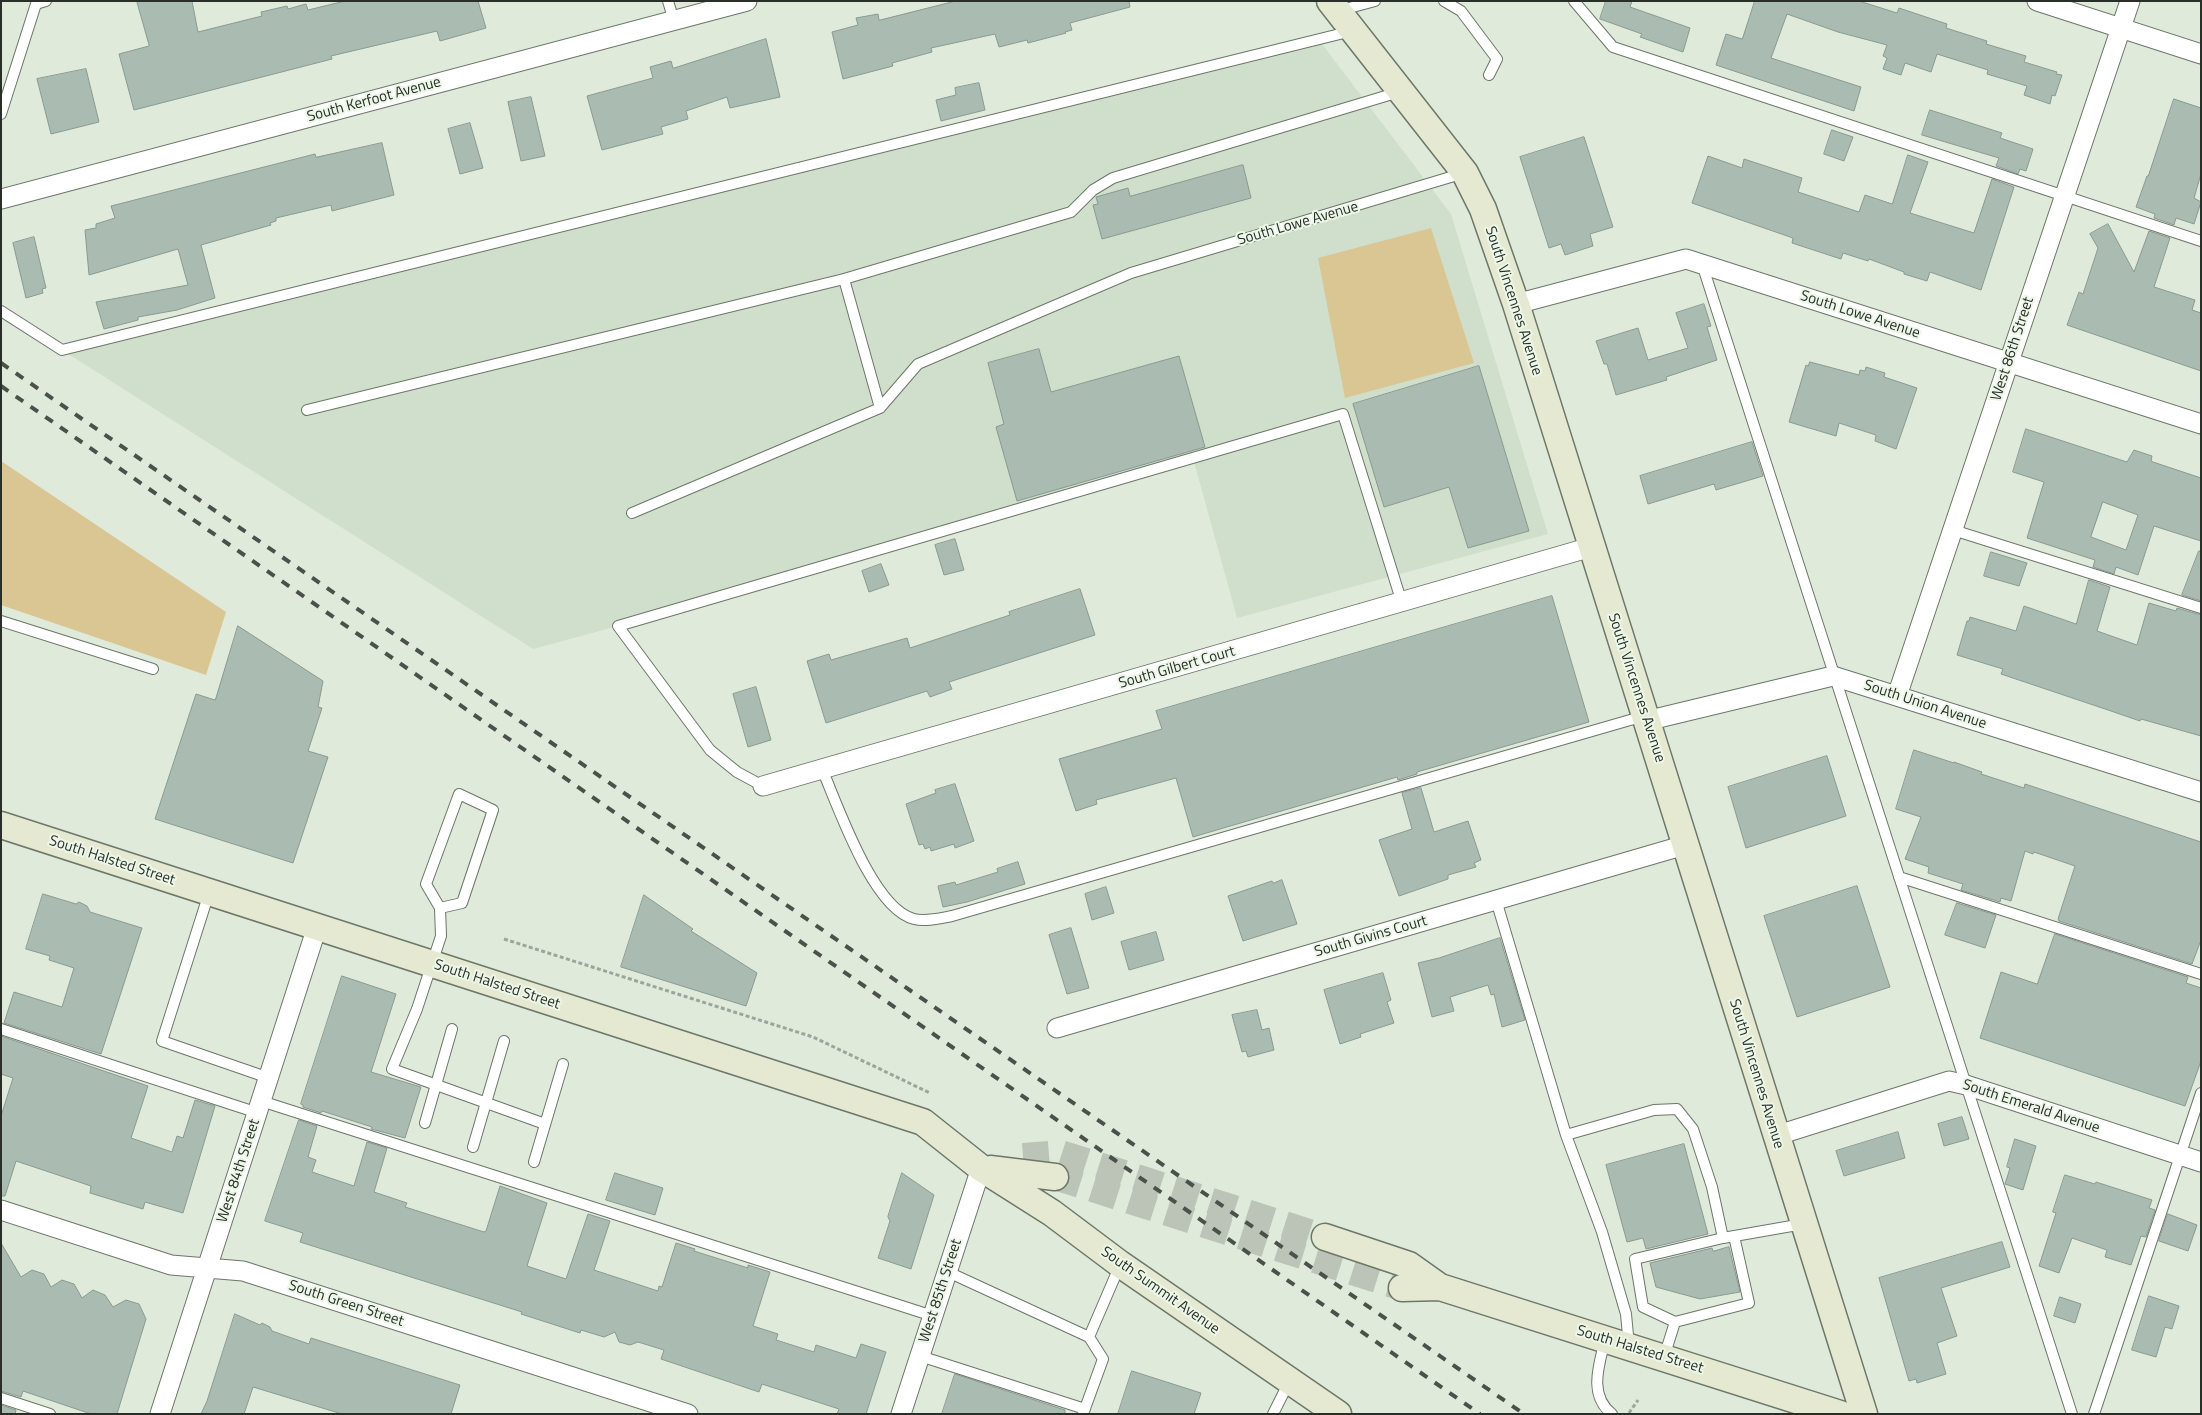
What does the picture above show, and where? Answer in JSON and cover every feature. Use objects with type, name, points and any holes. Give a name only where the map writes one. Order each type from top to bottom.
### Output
[{"type":"main road","name":"South Vincennes Avenue","points":[[1340,14],[1465,173],[1483,209],[1516,304],[1775,1136],[1864,1414]]},
{"type":"main road","name":"South Halsted Street","points":[[1,825],[922,1122],[981,1168]]},
{"type":"main road","points":[[981,1168],[1023,1156]]},
{"type":"main road","points":[[981,1168],[1055,1177]]},
{"type":"main road","name":"South Summit Avenue","points":[[981,1168],[1052,1213],[1120,1264],[1338,1414]]},
{"type":"main road","name":"South Halsted Street","points":[[1325,1237],[1409,1265],[1440,1287],[1840,1414]]},
{"type":"main road","name":"South Halsted Street","points":[[1402,1288],[1440,1287]]},
{"type":"street","name":"South Kerfoot Avenue","points":[[1,199],[747,1]]},
{"type":"street","points":[[2037,1],[2201,54]]},
{"type":"street","name":"West 86th Street","points":[[1897,696],[2130,1]]},
{"type":"street","name":"South Lowe Avenue","points":[[1516,304],[1686,259],[2201,424]]},
{"type":"street","name":"South Gilbert Court","points":[[763,786],[1592,548]]},
{"type":"street","points":[[1645,718],[1833,676]]},
{"type":"street","name":"South Union Avenue","points":[[1833,676],[2201,792]]},
{"type":"street","name":"South Givins Court","points":[[1057,1028],[1685,845]]},
{"type":"street","name":"West 84th Street","points":[[160,1414],[318,927]]},
{"type":"street","name":"South Emerald Avenue","points":[[1775,1136],[1949,1081],[2201,1162]]},
{"type":"street","name":"West 85th Street","points":[[901,1414],[981,1168]]},
{"type":"street","name":"South Green Street","points":[[1,1210],[171,1265],[244,1271],[688,1414]]},
{"type":"lane","points":[[1,114],[36,4],[46,1]]},
{"type":"lane","points":[[668,1],[674,21]]},
{"type":"lane","points":[[1,310],[62,350],[1340,14],[1375,1]]},
{"type":"lane","points":[[1444,1],[1461,11],[1497,59],[1490,75]]},
{"type":"lane","points":[[1574,1],[1613,47],[2201,240]]},
{"type":"lane","points":[[307,410],[844,279],[1071,212],[1093,190],[1112,178],[1401,92]]},
{"type":"lane","name":"South Lowe Avenue","points":[[880,408],[918,364],[1131,273],[1465,173]]},
{"type":"lane","points":[[1702,264],[2072,1414]]},
{"type":"lane","points":[[632,513],[880,408],[844,279]]},
{"type":"lane","points":[[763,786],[737,772],[710,750],[618,626],[1343,414],[1402,603]]},
{"type":"lane","points":[[1953,530],[2201,608]]},
{"type":"lane","points":[[1,621],[153,669]]},
{"type":"lane","points":[[822,770],[869,876],[883,896],[900,912],[914,919],[930,919],[952,916],[1645,718]]},
{"type":"lane","points":[[440,908],[462,903],[493,810],[459,794],[426,884],[440,908],[441,936],[417,1009],[392,1069],[545,1124]]},
{"type":"lane","points":[[1899,877],[2201,974]]},
{"type":"lane","points":[[210,892],[162,1041],[269,1078]]},
{"type":"lane","points":[[1496,900],[1566,1135],[1602,1232],[1626,1314],[1617,1343],[1598,1370],[1597,1388],[1603,1407],[1612,1414]]},
{"type":"lane","points":[[1,1029],[933,1316]]},
{"type":"lane","points":[[425,1123],[452,1029]]},
{"type":"lane","points":[[474,1147],[504,1041]]},
{"type":"lane","points":[[534,1162],[564,1064]]},
{"type":"lane","points":[[2094,1414],[2201,1093]]},
{"type":"lane","points":[[1566,1135],[1654,1110],[1677,1109],[1693,1129],[1712,1187],[1723,1238]]},
{"type":"lane","points":[[1734,1236],[1750,1303],[1675,1322],[1643,1307],[1636,1260],[1723,1238],[1734,1236],[1804,1224]]},
{"type":"lane","points":[[1089,1337],[1120,1264]]},
{"type":"lane","points":[[920,1356],[1084,1412],[1103,1359],[1089,1337],[948,1272]]},
{"type":"lane","points":[[1664,1358],[1675,1322]]},
{"type":"lane","points":[[1273,1414],[1290,1381]]},
{"type":"lane","points":[[1,1398],[50,1414]]},
{"type":"path","points":[[504,939],[813,1036],[930,1093]]},
{"type":"path","points":[[1629,1414],[1638,1400]]},
{"type":"shaded area","points":[[1319,40],[1451,214],[1548,534],[1237,618],[1193,458],[618,626],[533,649],[62,350]]},
{"type":"shaded area","points":[[1431,228],[1474,363],[1345,398],[1318,258]]},
{"type":"shaded area","points":[[1,461],[226,612],[206,675],[1,605]]},
{"type":"building","points":[[137,1],[192,1],[198,32],[262,16],[261,12],[287,6],[288,9],[306,4],[308,10],[345,1],[478,1],[486,28],[440,41],[437,31],[331,56],[332,59],[134,110],[119,54],[149,46]]},
{"type":"building","points":[[956,1],[1129,1],[1130,7],[1070,23],[1072,30],[1066,33],[1028,43],[1027,40],[999,47],[995,34],[931,48],[932,52],[892,63],[893,66],[843,79],[832,32],[858,25],[856,18],[878,14],[879,20]]},
{"type":"building","points":[[1606,1],[1632,1],[1630,7],[1690,28],[1683,52],[1640,37],[1642,34],[1600,19]]},
{"type":"building","points":[[1755,1],[1859,1],[1897,13],[1899,8],[1947,24],[1946,28],[1987,41],[1986,44],[2026,56],[2024,62],[2062,75],[2055,96],[2052,95],[2050,104],[2024,95],[2027,86],[1987,74],[1988,70],[1937,54],[1931,72],[1905,63],[1901,75],[1883,69],[1887,58],[1883,56],[1887,45],[1838,32],[1787,14],[1771,58],[1861,87],[1854,111],[1716,65],[1726,34],[1742,39]]},
{"type":"building","points":[[766,39],[780,97],[730,108],[727,97],[686,111],[688,119],[661,127],[663,134],[602,150],[587,96],[653,78],[650,67],[671,61],[673,68]]},
{"type":"building","points":[[86,69],[99,122],[51,134],[37,79]]},
{"type":"building","points":[[979,83],[985,110],[941,121],[936,100],[956,95],[955,88]]},
{"type":"building","points":[[531,97],[545,156],[521,161],[508,102]]},
{"type":"building","points":[[2174,99],[2201,108],[2201,174],[2194,198],[2201,202],[2194,224],[2176,218],[2174,225],[2154,218],[2155,214],[2136,207]]},
{"type":"building","points":[[1930,110],[2002,133],[2000,138],[2033,149],[2026,171],[2020,169],[2018,174],[1996,166],[1999,158],[1922,135]]},
{"type":"building","points":[[470,123],[483,168],[460,174],[448,129]]},
{"type":"building","points":[[1832,130],[1853,137],[1844,161],[1824,154]]},
{"type":"building","points":[[1584,137],[1613,227],[1590,234],[1593,246],[1565,255],[1561,244],[1549,248],[1520,157]]},
{"type":"building","points":[[382,143],[394,195],[332,211],[331,205],[276,218],[276,221],[270,223],[271,225],[201,245],[215,298],[177,310],[138,317],[138,320],[104,329],[96,302],[188,285],[178,249],[89,275],[85,230],[96,228],[96,224],[115,218],[111,206],[315,154],[316,157]]},
{"type":"building","points":[[1908,155],[1928,162],[1910,213],[1974,233],[1992,179],[2014,187],[1981,290],[1930,272],[1927,281],[1904,274],[1904,272],[1869,259],[1868,261],[1843,253],[1841,259],[1792,243],[1793,238],[1692,203],[1708,156],[1742,168],[1744,159],[1802,178],[1798,192],[1859,212],[1865,195],[1892,204]]},
{"type":"building","points":[[1243,165],[1251,198],[1102,239],[1093,205],[1098,204],[1096,197],[1128,188],[1130,196]]},
{"type":"building","points":[[2108,224],[2134,272],[2149,231],[2170,238],[2154,287],[2195,300],[2192,310],[2201,313],[2201,371],[2067,325],[2079,292],[2083,294],[2098,248],[2090,234]]},
{"type":"building","points":[[34,237],[46,288],[42,289],[43,293],[26,298],[13,243]]},
{"type":"building","points":[[1704,304],[1711,326],[1707,327],[1717,360],[1666,377],[1667,380],[1616,395],[1607,364],[1604,364],[1596,341],[1638,328],[1648,360],[1688,348],[1676,313]]},
{"type":"building","points":[[1039,349],[1051,392],[1179,356],[1205,447],[1017,501],[996,427],[1004,424],[988,363]]},
{"type":"building","points":[[1810,362],[1859,375],[1860,370],[1865,371],[1866,367],[1885,373],[1884,377],[1917,388],[1896,449],[1875,441],[1876,435],[1839,423],[1836,436],[1789,422],[1806,365],[1808,366]]},
{"type":"building","points":[[1479,366],[1529,531],[1468,548],[1449,487],[1384,507],[1353,404]]},
{"type":"building","points":[[2026,429],[2127,462],[2134,450],[2152,456],[2151,461],[2153,462],[2201,478],[2201,541],[2154,526],[2138,575],[2116,567],[2114,574],[2093,567],[2095,560],[2027,538],[2044,482],[2013,472]],"holes":[[[2103,502],[2138,515],[2126,550],[2091,537]]]},
{"type":"building","points":[[1752,442],[1763,476],[1716,490],[1714,484],[1648,504],[1640,476]]},
{"type":"building","points":[[955,539],[964,570],[944,575],[935,545]]},
{"type":"building","points":[[2199,551],[2201,551],[2201,601],[2182,595]]},
{"type":"building","points":[[1991,552],[2027,563],[2019,586],[1984,576]]},
{"type":"building","points":[[881,564],[889,585],[869,592],[862,571]]},
{"type":"building","points":[[2089,580],[2110,587],[2097,631],[2137,645],[2149,603],[2176,611],[2177,608],[2201,615],[2201,736],[2141,719],[2140,721],[2001,674],[2003,669],[1957,655],[1967,621],[1969,621],[1970,617],[2016,631],[2024,606],[2076,624]]},
{"type":"building","points":[[1080,589],[1095,635],[949,682],[952,689],[930,697],[927,691],[826,723],[807,661],[829,654],[831,660],[907,638],[910,648],[1010,615],[1009,612]]},
{"type":"building","points":[[1552,596],[1589,722],[1417,772],[1417,774],[1398,780],[1397,777],[1193,837],[1176,778],[1096,800],[1097,804],[1076,811],[1059,759],[1162,729],[1156,711]]},
{"type":"building","points":[[238,626],[323,681],[318,707],[322,708],[308,751],[328,757],[293,863],[155,819],[196,694],[215,700]]},
{"type":"building","points":[[756,687],[771,740],[748,747],[733,694]]},
{"type":"building","points":[[1914,750],[1954,762],[1982,772],[1981,774],[2024,788],[2025,784],[2201,842],[2201,940],[2192,964],[2059,921],[2058,919],[2075,866],[2034,852],[2033,854],[2025,851],[2011,901],[2001,898],[2000,902],[1961,890],[1963,884],[1928,873],[1929,867],[1905,859],[1921,817],[1896,809]]},
{"type":"building","points":[[1827,756],[1846,816],[1746,848],[1728,787]]},
{"type":"building","points":[[955,784],[974,841],[955,848],[954,844],[931,851],[930,847],[925,849],[923,844],[919,845],[906,804],[936,793],[935,790]]},
{"type":"building","points":[[1421,788],[1434,832],[1468,821],[1481,860],[1474,863],[1476,867],[1448,875],[1448,879],[1399,896],[1379,840],[1412,829],[1402,793]]},
{"type":"building","points":[[1018,862],[1025,884],[967,902],[943,907],[938,886],[955,882],[956,885],[998,872],[997,869]]},
{"type":"building","points":[[1282,880],[1297,924],[1243,941],[1228,896],[1272,881],[1273,883]]},
{"type":"building","points":[[1857,886],[1890,987],[1797,1017],[1764,916]]},
{"type":"building","points":[[1106,887],[1114,913],[1092,920],[1085,894]]},
{"type":"building","points":[[43,894],[76,904],[79,902],[87,906],[90,912],[142,928],[101,1054],[4,1023],[14,992],[62,1007],[74,968],[49,960],[50,956],[26,949]]},
{"type":"building","points":[[644,895],[693,929],[691,931],[757,973],[746,1006],[621,967]]},
{"type":"building","points":[[1957,903],[1996,915],[1985,948],[1945,935]]},
{"type":"building","points":[[1071,928],[1089,988],[1067,994],[1049,935]]},
{"type":"building","points":[[1156,932],[1164,960],[1129,970],[1121,942]]},
{"type":"building","points":[[2055,934],[2188,977],[2186,983],[2201,988],[2201,1061],[2185,1106],[1980,1038],[2001,972],[2037,984]]},
{"type":"building","points":[[1500,938],[1525,1020],[1502,1027],[1494,994],[1491,995],[1488,985],[1450,997],[1454,1011],[1432,1017],[1418,963]]},
{"type":"building","points":[[1383,973],[1391,1000],[1387,1002],[1394,1023],[1360,1034],[1361,1037],[1340,1044],[1324,990]]},
{"type":"building","points":[[342,976],[396,994],[371,1072],[421,1087],[405,1138],[371,1129],[372,1127],[322,1111],[321,1113],[303,1107],[301,1104]]},
{"type":"building","points":[[1257,1010],[1262,1030],[1269,1028],[1274,1050],[1248,1057],[1246,1051],[1242,1052],[1232,1015]]},
{"type":"building","points":[[1,1036],[148,1086],[131,1138],[172,1152],[177,1136],[183,1138],[195,1100],[215,1106],[183,1213],[145,1202],[143,1209],[90,1193],[91,1186],[16,1161],[5,1196],[1,1196],[1,1116],[13,1078],[1,1074]]},
{"type":"building","points":[[1962,1117],[1969,1139],[1944,1146],[1938,1124]]},
{"type":"building","points":[[299,1120],[317,1126],[308,1157],[316,1160],[312,1172],[354,1186],[367,1142],[387,1148],[374,1192],[407,1203],[405,1207],[484,1232],[486,1231],[500,1186],[547,1203],[527,1266],[566,1279],[588,1214],[610,1221],[594,1270],[658,1291],[659,1286],[662,1287],[676,1243],[695,1249],[694,1251],[748,1268],[748,1265],[770,1272],[753,1326],[778,1334],[776,1340],[814,1352],[816,1345],[856,1358],[861,1344],[886,1352],[866,1414],[837,1414],[839,1409],[762,1384],[759,1392],[661,1359],[664,1350],[638,1342],[630,1345],[619,1342],[615,1332],[604,1337],[581,1330],[580,1333],[521,1314],[522,1312],[300,1242],[303,1233],[265,1221]]},
{"type":"building","points":[[1898,1132],[1905,1158],[1844,1176],[1836,1151]]},
{"type":"building","points":[[2015,1139],[2036,1146],[2023,1190],[2005,1184],[2010,1168],[2007,1167]]},
{"type":"building","points":[[1684,1144],[1708,1234],[1646,1249],[1643,1238],[1627,1242],[1606,1165]]},
{"type":"building","points":[[615,1173],[663,1188],[655,1215],[606,1200]]},
{"type":"building","points":[[902,1173],[934,1195],[911,1269],[878,1258],[890,1221],[888,1217]]},
{"type":"building","points":[[2065,1175],[2095,1184],[2096,1182],[2152,1200],[2149,1208],[2155,1210],[2146,1237],[2141,1236],[2131,1265],[2105,1257],[2107,1250],[2072,1238],[2059,1273],[2039,1266],[2056,1213],[2053,1212]]},
{"type":"building","points":[[2168,1214],[2197,1225],[2188,1251],[2159,1241]]},
{"type":"building","points":[[2002,1242],[2010,1267],[1941,1288],[1957,1336],[1937,1343],[1946,1374],[1917,1383],[1916,1379],[1909,1381],[1879,1278]]},
{"type":"building","points":[[1,1243],[21,1277],[32,1270],[44,1274],[51,1287],[62,1280],[74,1284],[82,1298],[93,1290],[105,1295],[113,1307],[126,1300],[139,1304],[146,1319],[117,1414],[91,1414],[23,1391],[21,1397],[1,1391]]},
{"type":"building","points":[[1729,1247],[1740,1292],[1700,1299],[1656,1287],[1650,1263],[1712,1248],[1713,1251]]},
{"type":"building","points":[[2149,1296],[2179,1306],[2172,1329],[2165,1327],[2156,1357],[2132,1350]]},
{"type":"building","points":[[2060,1297],[2081,1304],[2075,1323],[2054,1316]]},
{"type":"building","points":[[235,1314],[260,1325],[262,1323],[270,1327],[272,1331],[309,1344],[311,1338],[460,1385],[451,1414],[342,1414],[253,1387],[244,1414],[201,1414]]},
{"type":"building","points":[[1132,1371],[1201,1393],[1194,1414],[1118,1414]]},
{"type":"building","points":[[955,1374],[1065,1410],[1065,1414],[942,1414]]},
{"type":"building","points":[[1,1405],[16,1410],[15,1414],[1,1414]]},
{"type":"tunnel","points":[[1023,1156],[1061,1153],[1325,1237]]},
{"type":"tunnel","points":[[1055,1177],[1402,1288]]},
{"type":"railway","points":[[1,363],[1524,1414]]},
{"type":"railway","points":[[1,386],[1480,1414]]}]
